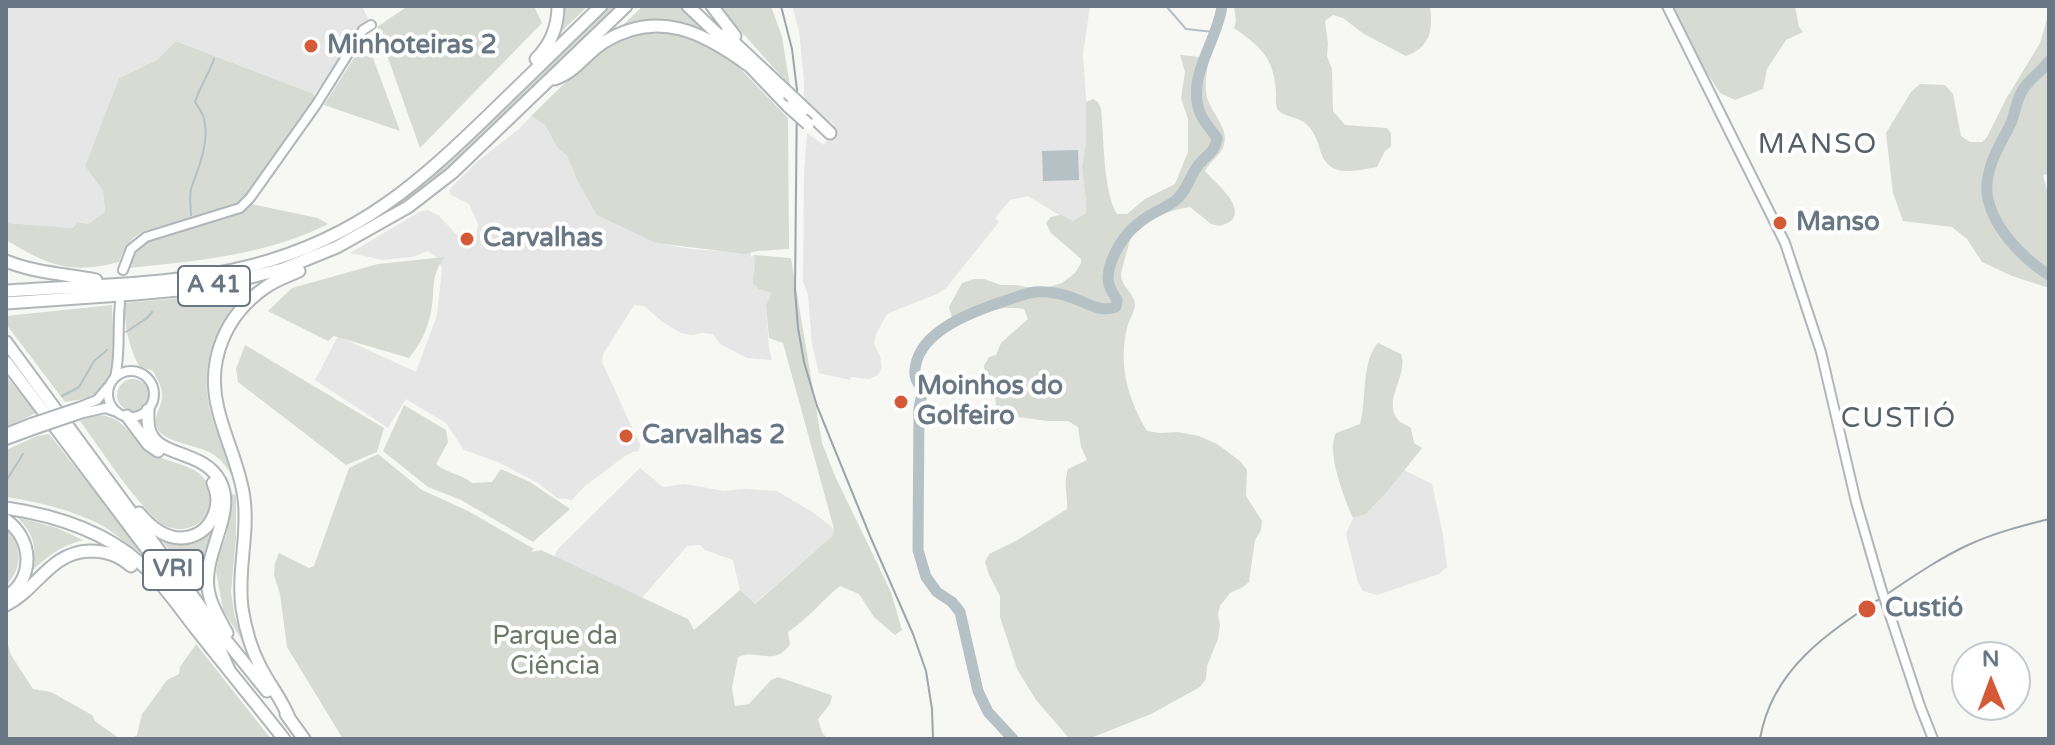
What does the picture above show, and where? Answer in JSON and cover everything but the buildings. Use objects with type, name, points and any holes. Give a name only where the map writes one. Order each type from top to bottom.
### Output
[{"type":"highway","points":[[524,81],[525,71],[551,38],[558,6]]},
{"type":"highway","name":"A 41","points":[[6,291],[205,275],[303,249],[342,232],[416,183],[601,6]]},
{"type":"highway","name":"A 41","points":[[6,303],[211,287],[283,269],[363,234],[424,195],[472,156],[626,6]]},
{"type":"highway","points":[[688,6],[751,63],[788,93],[830,133],[819,133],[789,107],[751,63],[696,6]]},
{"type":"highway","points":[[712,6],[751,63]]},
{"type":"highway","points":[[550,80],[565,76],[602,43],[623,33],[652,27],[692,31],[751,63]]},
{"type":"highway","points":[[290,720],[283,701],[259,666],[246,627],[242,605],[244,497],[218,408],[214,379],[215,364],[226,330],[236,314],[268,285],[310,266],[316,256]]},
{"type":"highway","points":[[6,261],[53,274],[116,283]]},
{"type":"highway","name":"VRI","points":[[6,342],[216,628],[304,739]]},
{"type":"highway","points":[[6,362],[216,641],[230,672]]},
{"type":"highway","points":[[148,410],[148,425],[154,440],[206,464],[215,473],[225,493],[219,527],[209,557],[207,586],[217,614],[244,661]]},
{"type":"highway","points":[[106,476],[146,521],[172,537],[200,533],[216,512],[217,493],[210,477],[193,464],[148,444],[122,414]]},
{"type":"highway","name":"VRI","points":[[6,508],[84,529],[141,563],[284,739]]},
{"type":"highway","points":[[6,520],[24,541],[28,561],[20,584],[6,597]]},
{"type":"highway","points":[[6,605],[24,593],[57,561],[81,552],[102,551],[114,555],[166,591]]},
{"type":"main road","points":[[1667,6],[1785,243],[1821,352],[1856,502],[1881,588],[1933,739]]},
{"type":"main road","points":[[123,270],[131,249],[146,237],[240,208],[316,105],[363,30],[371,25]]},
{"type":"main road","points":[[120,303],[119,361],[109,389],[110,402],[122,414]]},
{"type":"main road","points":[[81,410],[105,408],[122,414],[141,414],[148,410],[154,397],[151,382],[133,371],[119,343]]},
{"type":"main road","points":[[6,433],[81,410],[97,400],[120,374],[133,371]]},
{"type":"main road","points":[[6,440],[33,426]]},
{"type":"shaded area","points":[[6,6],[362,6],[371,25],[314,94],[177,41],[157,60],[119,78],[85,166],[103,191],[105,212],[88,224],[77,222],[73,228],[6,223]]},
{"type":"shaded area","points":[[792,6],[1090,6],[1083,54],[1087,113],[1082,167],[1086,213],[1073,221],[1028,196],[1010,200],[995,218],[999,222],[946,288],[886,316],[874,344],[882,367],[878,375],[869,379],[851,377],[850,380],[819,373],[812,345],[808,295],[803,281],[807,133],[824,145],[834,124],[819,116],[804,99],[799,30]]},
{"type":"shaded area","points":[[531,116],[545,125],[557,147],[567,156],[577,180],[648,238],[656,243],[691,249],[751,253],[756,264],[753,272],[773,293],[766,305],[772,360],[747,358],[720,344],[713,334],[681,333],[644,306],[634,305],[603,354],[602,362],[640,445],[639,451],[625,456],[585,486],[572,500],[557,498],[538,483],[498,462],[464,450],[446,423],[406,399],[388,428],[315,380],[338,336],[416,372],[437,315],[442,269],[438,258],[428,251],[412,257],[383,260],[350,253],[421,211],[428,210],[439,216],[460,238],[467,241],[476,239],[478,224],[469,204],[451,195],[449,190]]},
{"type":"shaded area","points":[[1078,150],[1079,180],[1043,181],[1042,151]]},
{"type":"shaded area","points":[[640,468],[663,487],[685,484],[724,491],[777,491],[834,529],[832,536],[754,604],[740,590],[733,560],[705,550],[700,545],[687,546],[642,598],[554,557],[558,549]]},
{"type":"shaded area","points":[[1404,470],[1432,484],[1447,567],[1439,574],[1377,595],[1363,591],[1358,582],[1346,534],[1353,518],[1366,514]]},
{"type":"green space","points":[[408,6],[534,6],[542,23],[420,148],[377,27]]},
{"type":"green space","points":[[564,6],[588,6],[560,33],[565,16]]},
{"type":"green space","points":[[608,6],[618,6],[465,154],[412,197],[364,226],[433,176]]},
{"type":"green space","points":[[643,6],[679,6],[701,29],[662,20],[622,26]]},
{"type":"green space","points":[[722,6],[771,6],[782,37],[790,86],[730,19]]},
{"type":"green space","points":[[1234,6],[1430,6],[1428,36],[1421,48],[1406,56],[1364,34],[1343,18],[1333,15],[1325,21],[1327,56],[1332,69],[1333,111],[1345,125],[1387,128],[1391,134],[1391,146],[1377,167],[1343,171],[1329,165],[1308,126],[1278,110],[1275,80],[1269,62],[1252,41],[1234,28]]},
{"type":"green space","points":[[1670,6],[1795,6],[1803,32],[1786,40],[1767,69],[1763,89],[1735,100],[1720,93]]},
{"type":"green space","points":[[2049,12],[2049,174],[2043,175],[2049,198],[2049,288],[1982,262],[1967,239],[1952,227],[1903,221],[1893,193],[1886,133],[1911,92],[1920,84],[1945,85],[1953,94],[1961,136],[1970,142],[1982,142],[2040,43]]},
{"type":"green space","points":[[648,31],[671,32],[726,54],[788,118],[789,249],[746,254],[656,243],[597,215],[567,156],[557,147],[545,125],[531,116],[595,54],[617,41]]},
{"type":"green space","points":[[366,39],[400,131],[324,105]]},
{"type":"green space","points":[[176,41],[314,94],[314,99],[243,199],[232,207],[144,231],[128,244],[119,262],[102,266],[60,265],[34,256],[6,240],[6,223],[73,228],[77,222],[88,224],[105,212],[103,191],[85,166],[119,78],[157,60]]},
{"type":"green space","points":[[1180,55],[1209,58],[1207,97],[1225,138],[1223,149],[1205,171],[1231,201],[1235,214],[1231,221],[1220,226],[1211,224],[1190,207],[1182,208],[1152,219],[1132,233],[1121,276],[1135,304],[1124,342],[1126,381],[1147,431],[1199,436],[1217,444],[1240,461],[1247,470],[1246,496],[1262,521],[1261,530],[1255,540],[1249,582],[1230,593],[1220,606],[1218,639],[1207,666],[1206,679],[1200,687],[1151,714],[1092,737],[1075,739],[1068,737],[1036,700],[1017,669],[1000,617],[1000,596],[985,562],[989,554],[1067,509],[1068,469],[1087,460],[1078,427],[1068,421],[997,414],[994,387],[985,376],[984,366],[989,357],[996,355],[1001,343],[1028,319],[1024,309],[1003,308],[954,325],[949,307],[962,283],[974,279],[1036,289],[1062,283],[1075,273],[1081,259],[1051,233],[1046,223],[1051,217],[1060,215],[1028,196],[1073,221],[1086,213],[1082,167],[1086,144],[1086,102],[1093,99],[1101,109],[1109,192],[1117,214],[1127,214],[1145,199],[1175,184],[1188,152],[1188,119],[1181,98],[1185,72]]},
{"type":"green space","points":[[251,204],[318,218],[328,224],[305,235],[256,250],[129,268],[138,250],[155,238],[242,212]]},
{"type":"green space","name":"Parque da Ciência","points":[[754,255],[791,258],[822,443],[891,592],[902,630],[895,635],[874,617],[859,594],[840,586],[788,632],[790,644],[784,651],[772,656],[738,657],[732,688],[735,706],[749,704],[771,680],[778,677],[831,695],[830,704],[818,719],[827,739],[343,739],[287,647],[280,594],[274,575],[275,563],[279,553],[309,568],[314,566],[349,468],[378,454],[422,490],[468,511],[534,549],[531,552],[541,550],[688,619],[694,630],[740,590],[755,604],[832,536],[834,529],[783,343],[769,338],[766,305],[772,293],[759,289],[753,283]]},
{"type":"green space","points":[[445,257],[435,277],[428,325],[409,358],[334,336],[328,341],[268,311],[292,288],[378,264]]},
{"type":"green space","points":[[250,287],[221,326],[207,372],[209,405],[232,476],[211,453],[169,438],[159,431],[156,418],[162,399],[161,389],[153,371],[139,366],[135,358],[124,303],[204,296]]},
{"type":"green space","points":[[112,305],[114,352],[105,385],[86,398],[65,402],[6,324],[6,316]]},
{"type":"green space","points":[[1378,343],[1401,354],[1402,371],[1394,397],[1394,413],[1399,421],[1411,428],[1414,443],[1422,448],[1366,514],[1353,518],[1337,475],[1333,441],[1336,433],[1360,424],[1369,360]]},
{"type":"green space","points":[[245,345],[384,428],[377,452],[346,465],[238,382],[236,369]]},
{"type":"green space","points":[[6,376],[36,413],[6,428]]},
{"type":"green space","points":[[133,379],[144,384],[149,395],[144,406],[133,411],[122,406],[117,395],[122,384]]},
{"type":"green space","points":[[404,405],[446,430],[448,442],[436,464],[440,467],[472,483],[492,482],[501,469],[530,482],[570,509],[533,542],[461,500],[428,487],[383,451]]},
{"type":"green space","points":[[93,415],[118,421],[153,454],[191,468],[203,477],[211,498],[205,517],[188,528],[177,529],[156,519],[133,494],[80,421]]},
{"type":"green space","points":[[49,434],[144,554],[103,526],[80,515],[6,497],[6,450]]},
{"type":"green space","points":[[232,494],[236,495],[236,538],[231,592],[242,640],[223,610],[216,571],[226,536]]},
{"type":"green space","points":[[17,517],[57,528],[83,540],[55,552],[32,571],[33,541]]},
{"type":"green space","points":[[6,528],[15,542],[19,557],[16,571],[6,586]]},
{"type":"green space","points":[[213,528],[202,569],[205,597],[161,539],[189,544],[201,539]]},
{"type":"green space","points":[[6,638],[11,655],[33,689],[51,692],[92,715],[95,721],[120,739],[6,739]]},
{"type":"green space","points":[[196,644],[271,739],[132,739],[137,735],[142,714],[167,680],[179,674],[180,667]]},
{"type":"waterway","points":[[1166,6],[1186,29],[1214,32]]},
{"type":"waterway","points":[[1013,739],[988,712],[978,691],[960,612],[937,592],[926,577],[918,550],[919,408],[923,389],[916,379],[917,360],[924,347],[949,325],[982,309],[1029,293],[1051,292],[1099,308],[1116,307],[1117,300],[1108,277],[1118,247],[1139,223],[1180,196],[1197,167],[1215,147],[1217,138],[1202,117],[1197,103],[1197,89],[1222,6]]},
{"type":"waterway","points":[[191,215],[191,189],[205,137],[203,117],[195,102],[214,59]]},
{"type":"waterway","points":[[2049,61],[2021,92],[2011,123],[1992,162],[1987,189],[1990,205],[2001,229],[2028,260],[2049,275]]},
{"type":"waterway","points":[[126,332],[152,312]]},
{"type":"waterway","points":[[62,396],[79,387],[94,361],[107,350]]},
{"type":"waterway","points":[[6,481],[23,454]]},
{"type":"tram line","points":[[781,6],[792,49],[797,90],[795,290],[804,362],[817,406],[926,671],[933,739]]},
{"type":"tram line","points":[[1760,739],[1777,692],[1790,672],[1824,638],[1957,550],[1998,533],[2049,519]]},
{"type":"place","name":"Minhoteiras 2","points":[[311,46]]},
{"type":"place","name":"Manso","points":[[1780,223]]},
{"type":"place","name":"Carvalhas","points":[[467,239]]},
{"type":"place","name":"Moinhos do Golfeiro","points":[[901,402]]},
{"type":"place","name":"Carvalhas 2","points":[[626,436]]},
{"type":"place","name":"Custió","points":[[1867,609]]},
{"type":"district","name":"MANSO","points":[[1818,146]]},
{"type":"district","name":"CUSTIÓ","points":[[1899,420]]}]
